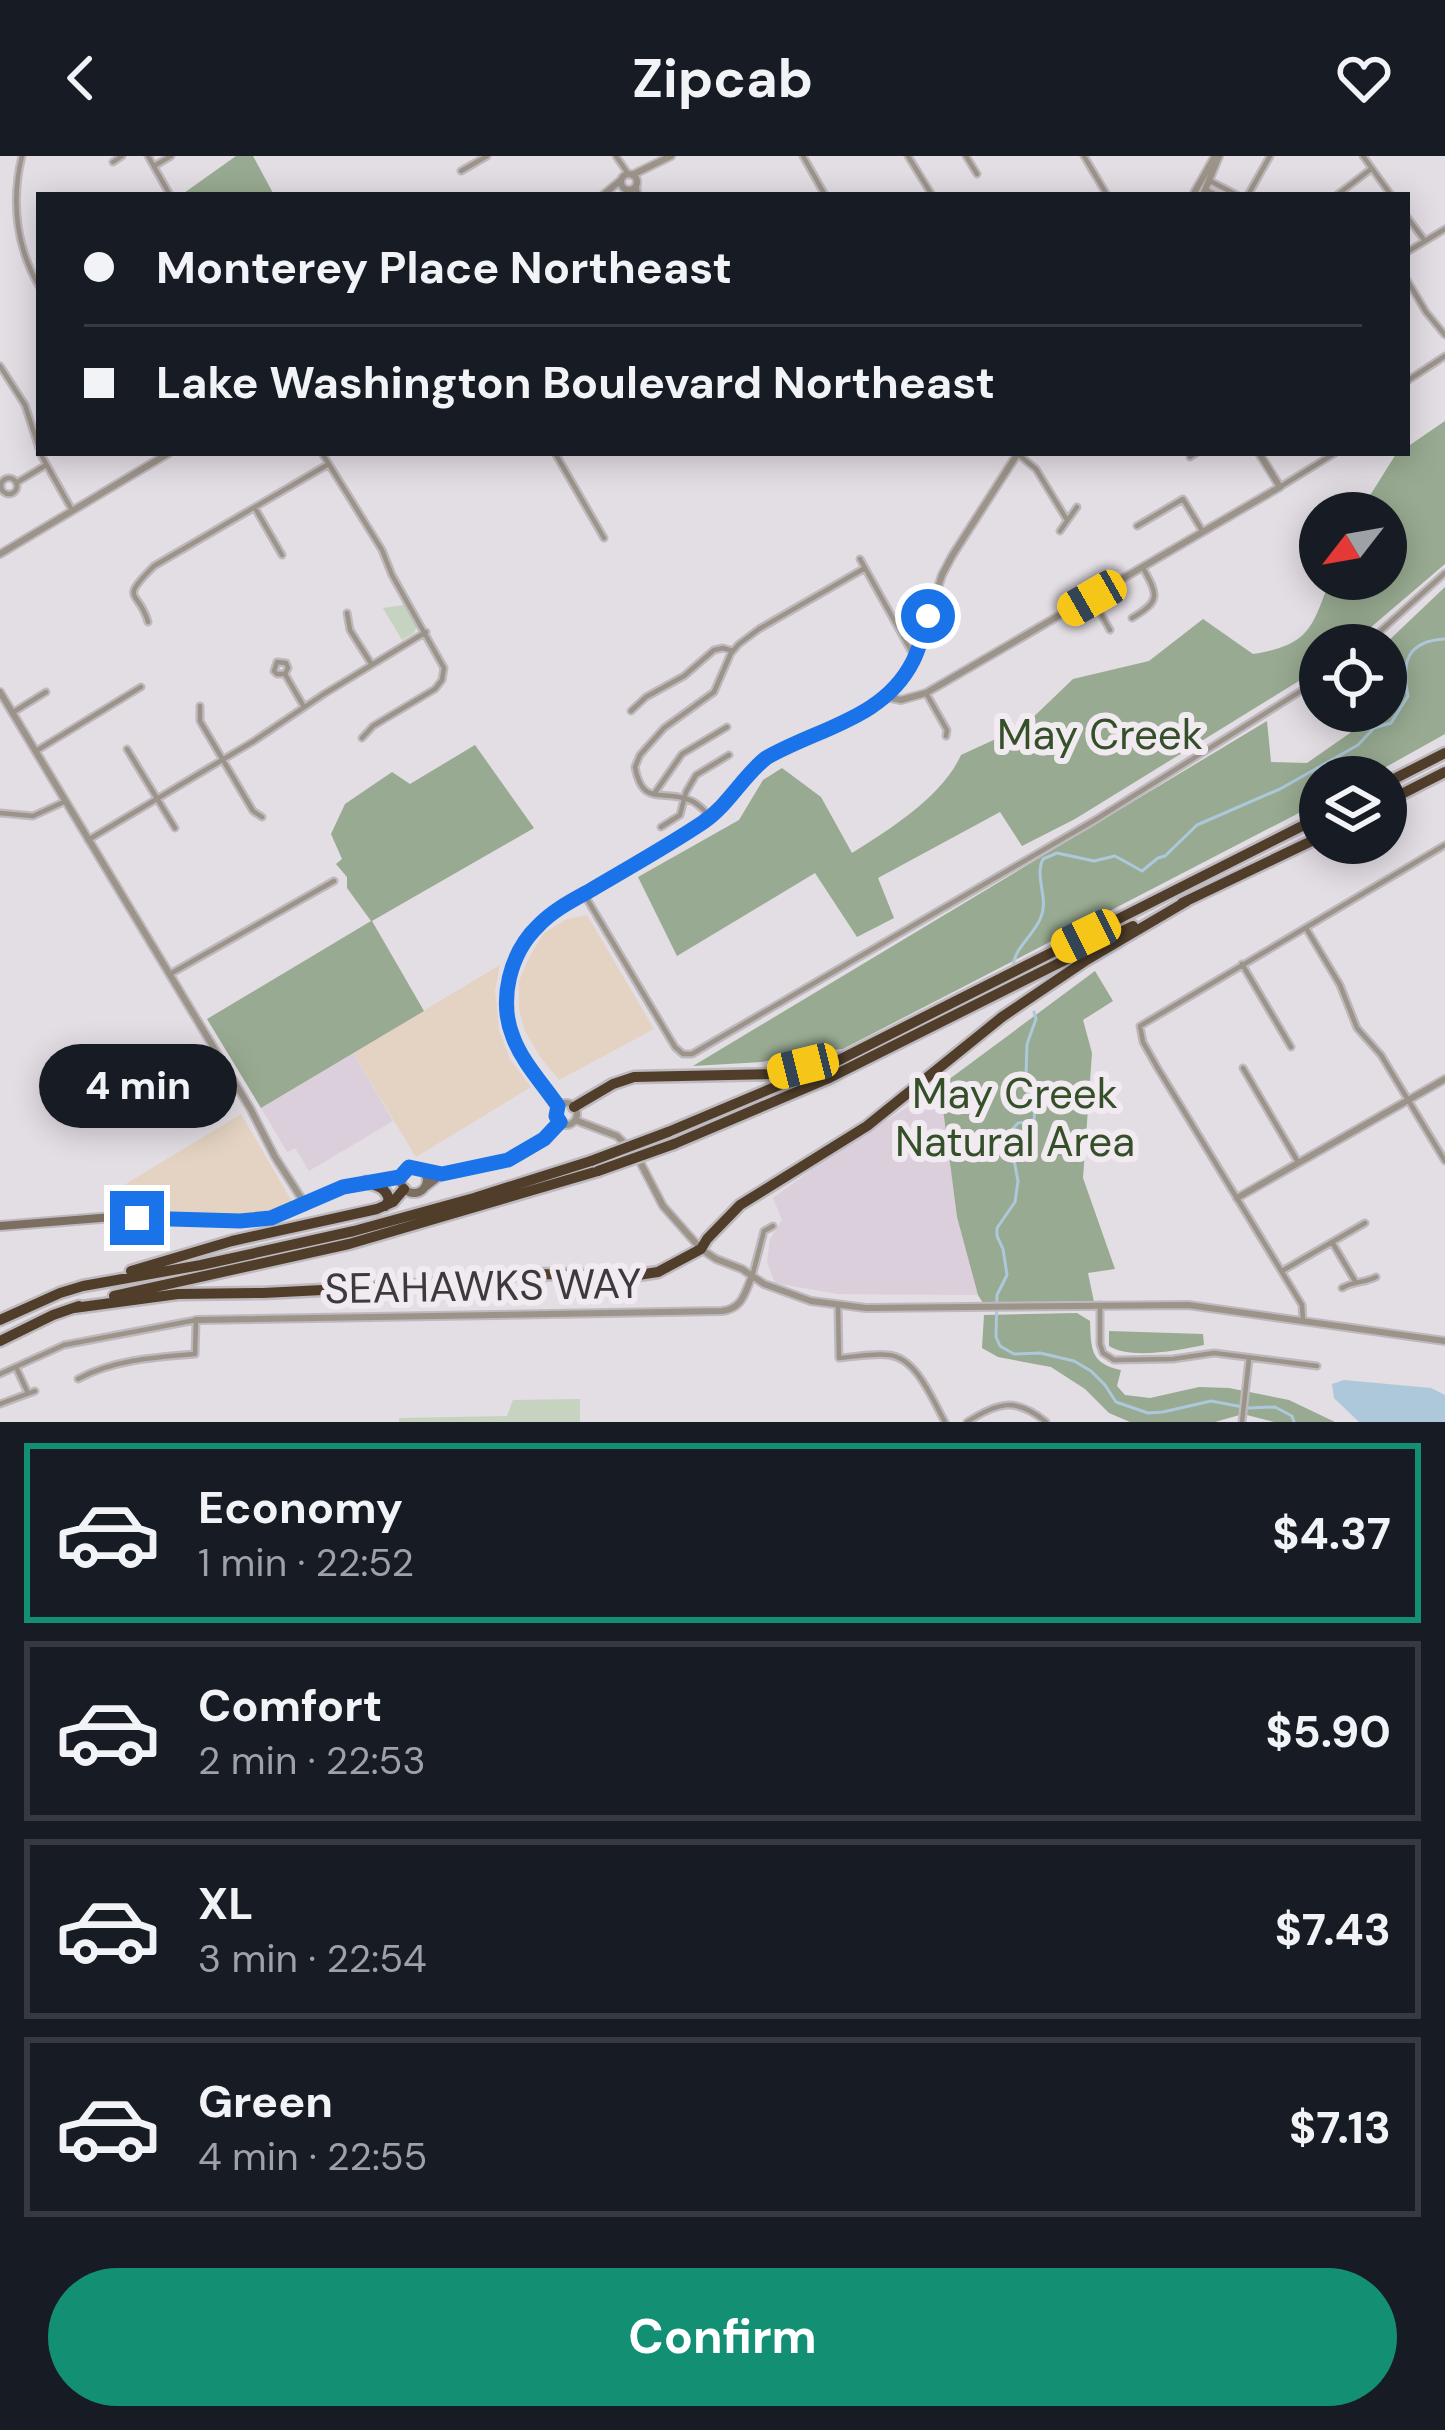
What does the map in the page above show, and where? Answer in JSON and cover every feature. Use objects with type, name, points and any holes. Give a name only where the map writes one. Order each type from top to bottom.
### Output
[{"type":"highway","points":[[1407,772],[1443,754]]},
{"type":"highway","points":[[1407,791],[1445,772]]},
{"type":"highway","points":[[0,1341],[74,1308],[164,1283],[349,1244],[595,1166],[827,1078],[1299,828]]},
{"type":"highway","points":[[1049,960],[1299,847]]},
{"type":"highway","points":[[74,1308],[178,1294],[421,1285],[513,1275],[645,1276],[673,1266],[701,1249],[740,1205],[867,1126],[1002,1017],[1187,901]]},
{"type":"highway","points":[[575,1113],[613,1084],[634,1077],[751,1076],[803,1066],[979,996]]},
{"type":"highway","points":[[671,1138],[928,1016]]},
{"type":"highway","points":[[82,1286],[354,1231],[595,1166]]},
{"type":"highway","points":[[366,1182],[387,1192],[385,1206]]},
{"type":"highway","points":[[0,1320],[60,1293],[232,1241],[385,1206],[402,1184]]},
{"type":"main road","points":[[424,1172],[442,1174],[508,1160],[544,1139],[560,1122]]},
{"type":"main road","points":[[402,1184],[409,1167],[418,1167],[427,1180],[425,1187]]},
{"type":"main road","points":[[0,1226],[113,1217],[271,1218],[343,1187],[385,1181],[415,1193],[442,1174]]},
{"type":"street","points":[[22,156],[16,183],[19,238],[36,280]]},
{"type":"street","points":[[112,162],[122,156]]},
{"type":"street","points":[[148,156],[168,192]]},
{"type":"street","points":[[154,166],[171,156]]},
{"type":"street","points":[[461,172],[488,156]]},
{"type":"street","points":[[803,156],[823,192]]},
{"type":"street","points":[[908,156],[930,192]]},
{"type":"street","points":[[966,156],[977,174]]},
{"type":"street","points":[[1084,156],[1105,192]]},
{"type":"street","points":[[1206,189],[1217,156]]},
{"type":"street","points":[[1195,192],[1217,156]]},
{"type":"street","points":[[1249,192],[1270,156]]},
{"type":"street","points":[[1363,156],[1389,192]]},
{"type":"street","points":[[617,158],[630,184],[667,159]]},
{"type":"street","points":[[1341,192],[1371,168]]},
{"type":"street","points":[[1410,221],[1425,241]]},
{"type":"street","points":[[1410,250],[1445,229]]},
{"type":"street","points":[[1410,285],[1445,335]]},
{"type":"street","points":[[1410,379],[1445,356]]},
{"type":"street","points":[[0,366],[26,404],[36,438]]},
{"type":"street","points":[[0,385],[10,379]]},
{"type":"street","points":[[42,456],[72,510]]},
{"type":"street","points":[[0,554],[164,456]]},
{"type":"street","points":[[324,456],[382,550],[442,662],[443,674],[435,689],[373,726],[362,738]]},
{"type":"street","points":[[557,456],[604,538]]},
{"type":"street","points":[[575,1113],[566,1124],[560,1122],[558,1106],[514,1040],[508,1017],[508,981],[532,932],[548,916],[710,818],[766,758],[886,698],[915,658],[947,564],[1016,456]]},
{"type":"street","points":[[1021,456],[1036,469],[1067,520]]},
{"type":"street","points":[[1261,456],[1280,487]]},
{"type":"street","points":[[1314,456],[1318,463]]},
{"type":"street","points":[[886,698],[901,700],[926,693],[1331,456]]},
{"type":"street","points":[[148,622],[132,592],[154,566],[328,464]]},
{"type":"street","points":[[16,483],[46,465]]},
{"type":"street","points":[[1137,526],[1183,499],[1203,532]]},
{"type":"street","points":[[1060,531],[1077,507]]},
{"type":"street","points":[[255,508],[282,556]]},
{"type":"street","points":[[860,559],[915,658]]},
{"type":"street","points":[[710,818],[685,798],[653,795],[638,781],[635,762],[664,728],[714,692],[733,651],[759,629],[865,568]]},
{"type":"street","points":[[1132,618],[1149,608],[1155,597],[1156,590],[1143,568]]},
{"type":"street","points":[[1388,624],[1445,573]]},
{"type":"street","points":[[1092,598],[1110,630]]},
{"type":"street","points":[[347,613],[347,623],[372,665]]},
{"type":"street","points":[[88,840],[426,632]]},
{"type":"street","points":[[632,711],[714,650],[733,651]]},
{"type":"street","points":[[285,674],[304,707]]},
{"type":"street","points":[[36,752],[140,687]]},
{"type":"street","points":[[0,692],[306,1204]]},
{"type":"street","points":[[12,712],[46,692]]},
{"type":"street","points":[[584,894],[675,1047],[687,1054],[702,1050],[1095,820],[1299,692]]},
{"type":"street","points":[[926,693],[946,736]]},
{"type":"street","points":[[200,706],[200,721],[253,811],[262,817]]},
{"type":"street","points":[[653,795],[682,754],[727,727]]},
{"type":"street","points":[[127,749],[175,828]]},
{"type":"street","points":[[661,827],[680,815],[689,785],[700,771],[729,754]]},
{"type":"street","points":[[0,813],[33,816],[66,801]]},
{"type":"street","points":[[1303,1320],[1302,1305],[1156,1067],[1140,1029],[1144,1021],[1445,845]]},
{"type":"street","points":[[170,974],[334,881]]},
{"type":"street","points":[[1306,928],[1340,985],[1357,1028],[1381,1054],[1445,1161]]},
{"type":"street","points":[[1242,964],[1291,1047]]},
{"type":"street","points":[[1243,1068],[1298,1162]]},
{"type":"street","points":[[1237,1198],[1445,1079]]},
{"type":"street","points":[[558,1106],[565,1103],[616,1136],[645,1168],[663,1206],[701,1249],[783,1293],[866,1308],[1188,1305],[1445,1341]]},
{"type":"street","points":[[1282,1271],[1364,1223]]},
{"type":"street","points":[[752,1276],[764,1231],[773,1226]]},
{"type":"street","points":[[1332,1242],[1355,1281]]},
{"type":"street","name":"SEAHAWKS WAY","points":[[196,1320],[722,1312],[740,1304],[752,1276]]},
{"type":"street","points":[[1342,1288],[1376,1276]]},
{"type":"street","points":[[1100,1305],[1100,1344],[1103,1353],[1114,1360],[1207,1353],[1317,1366]]},
{"type":"street","points":[[838,1306],[839,1358],[887,1354],[904,1360],[946,1422]]},
{"type":"street","points":[[0,1374],[64,1345],[196,1320],[195,1354],[117,1365],[78,1379]]},
{"type":"street","points":[[1242,1418],[1249,1358]]},
{"type":"street","points":[[0,1404],[31,1391],[16,1366]]},
{"type":"street","points":[[967,1422],[995,1407],[1014,1405],[1046,1422]]},
{"type":"shaded area","points":[[587,915],[654,1029],[559,1080],[525,1031],[519,981],[544,933],[567,919]]},
{"type":"shaded area","points":[[500,965],[495,990],[499,1030],[510,1059],[531,1087],[416,1157],[353,1053]]},
{"type":"shaded area","points":[[353,1053],[393,1121],[309,1171],[295,1148],[287,1152],[261,1108]]},
{"type":"shaded area","points":[[940,1086],[957,1217],[978,1295],[838,1294],[775,1283],[767,1262],[770,1239],[782,1220],[773,1198]]},
{"type":"shaded area","points":[[241,1114],[291,1200],[291,1209],[277,1216],[118,1207],[124,1185]]},
{"type":"green space","points":[[236,156],[253,156],[272,192],[185,192]]},
{"type":"green space","name":"May Creek","points":[[1445,421],[1445,564],[1407,596],[1407,492],[1372,492],[1395,456],[1410,456],[1410,445]]},
{"type":"green space","name":"May Creek","points":[[1445,587],[1445,734],[1406,756],[1317,756],[1350,732],[1407,732],[1406,624]]},
{"type":"green space","name":"May Creek","points":[[1322,600],[1403,600],[1375,624],[1311,624]]},
{"type":"green space","points":[[404,605],[417,626],[402,640],[383,608]]},
{"type":"green space","name":"May Creek","points":[[1203,619],[1253,654],[1297,639],[1299,681],[1075,819],[1022,846],[1000,812],[878,878],[894,918],[857,937],[815,873],[677,956],[638,877],[739,820],[763,780],[782,768],[821,797],[852,853],[928,798],[961,755],[1024,726],[1073,679],[1149,661]]},
{"type":"green space","name":"May Creek","points":[[1267,721],[1271,762],[1299,763],[1299,813],[843,1049],[762,1062],[693,1066]]},
{"type":"green space","points":[[475,745],[534,828],[372,921],[424,1011],[261,1108],[207,1019],[371,921],[336,864],[342,859],[331,834],[345,804],[392,772],[410,784]]},
{"type":"green space","name":"May Creek Natural Area","points":[[1095,971],[1113,1001],[1083,1020],[1092,1053],[1083,1178],[1115,1269],[1088,1273],[1094,1302],[983,1303],[957,1217],[940,1086]]},
{"type":"green space","points":[[1077,1313],[1090,1321],[1098,1359],[1121,1370],[1117,1386],[1125,1395],[1150,1398],[1199,1387],[1229,1388],[1289,1400],[1335,1422],[1274,1422],[1243,1414],[1215,1422],[1130,1422],[1109,1413],[1085,1389],[1051,1367],[998,1357],[982,1348],[984,1315]]},
{"type":"green space","points":[[1109,1331],[1203,1334],[1204,1345],[1129,1352],[1109,1346]]},
{"type":"green space","points":[[580,1399],[580,1422],[399,1422],[399,1418],[507,1416],[513,1400]]},
{"type":"water","points":[[1344,1380],[1431,1388],[1445,1395],[1445,1422],[1359,1422],[1334,1398],[1332,1384]]},
{"type":"waterway","name":"May Creek","points":[[1013,968],[1016,954],[1043,910],[1043,859],[1057,853],[1094,861],[1115,856],[1142,871],[1197,825],[1280,789],[1358,745],[1374,728],[1391,723],[1408,696],[1405,673],[1410,656],[1422,644],[1445,639]]},
{"type":"waterway","name":"May Creek","points":[[1034,1012],[1026,1075],[1034,1121],[1018,1123],[1009,1133],[1018,1181],[1015,1202],[997,1228],[1007,1275],[997,1295],[1000,1346],[1014,1354],[1040,1353],[1074,1361],[1091,1371],[1116,1402],[1148,1413],[1211,1401],[1275,1407],[1294,1422]]},
{"type":"route","points":[[137,1218],[271,1218],[343,1187],[400,1177],[409,1167],[442,1174],[508,1160],[544,1139],[560,1122],[558,1106],[520,1052],[508,1017],[508,981],[525,941],[548,916],[707,820],[766,758],[877,704],[895,688],[915,658],[928,616]]}]
